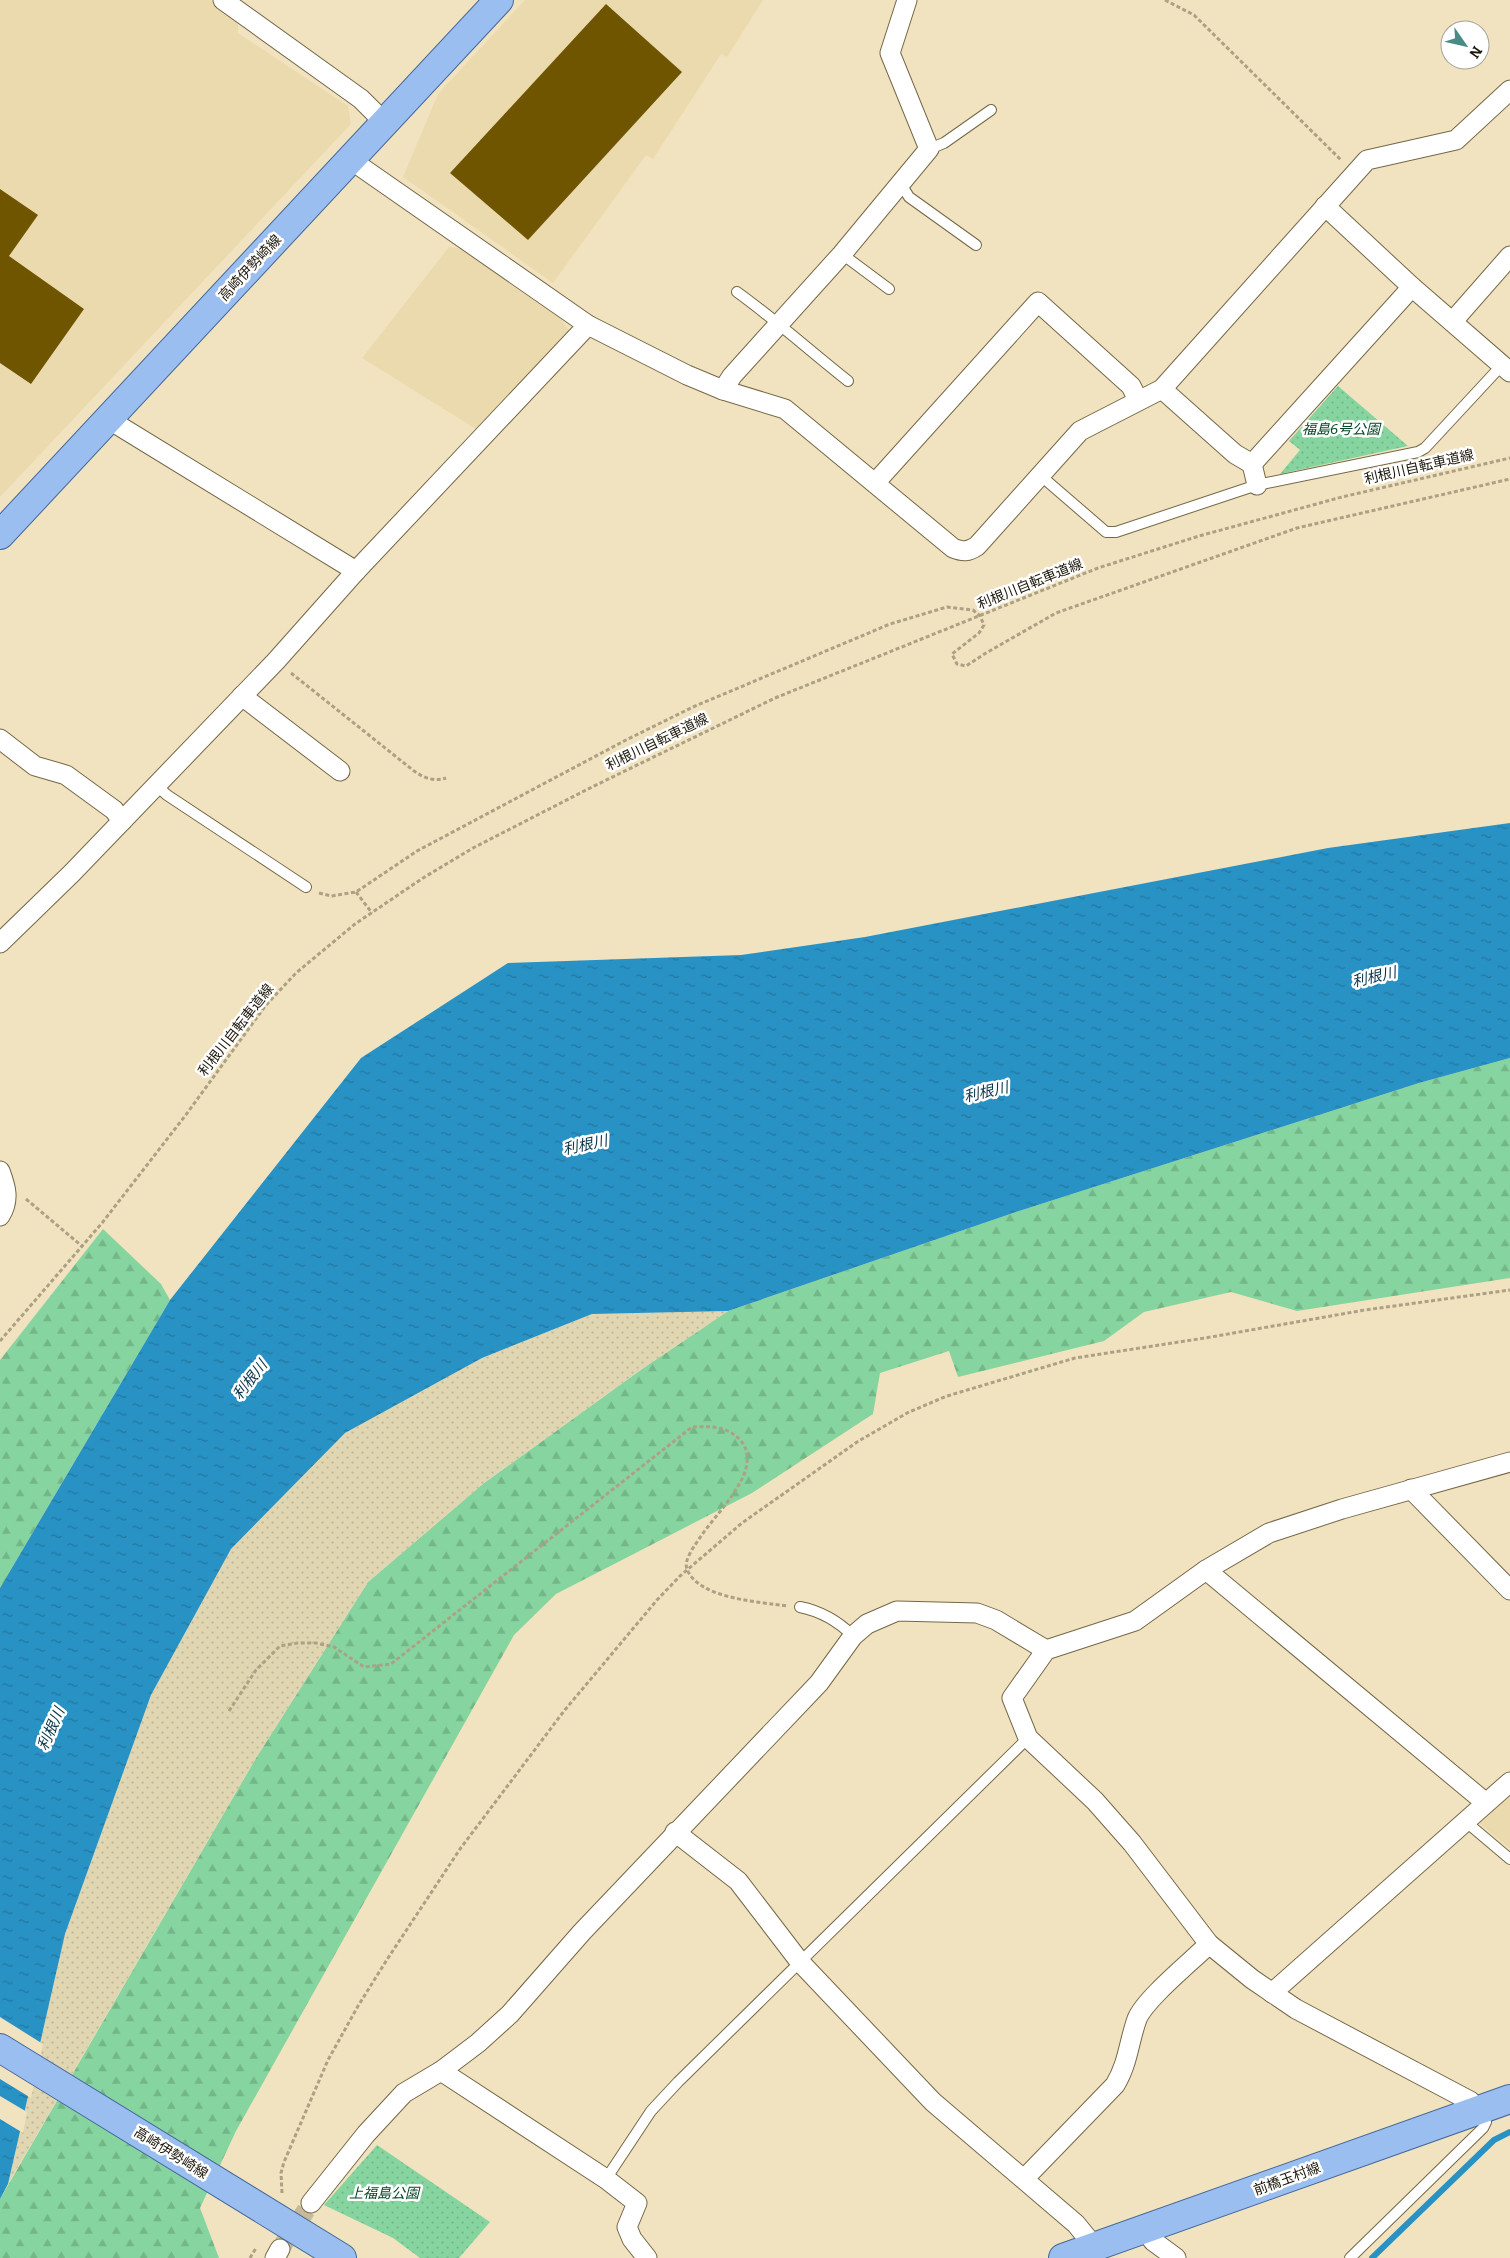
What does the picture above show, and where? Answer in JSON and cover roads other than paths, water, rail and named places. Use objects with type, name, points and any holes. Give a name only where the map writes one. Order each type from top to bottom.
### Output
[{"type":"main road","name":"高崎伊勢崎線","points":[[0,535],[499,0]]},
{"type":"main road","name":"高崎伊勢崎線","points":[[0,2048],[342,2258]]},
{"type":"main road","name":"前橋玉村線","points":[[1063,2258],[1510,2099]]},
{"type":"street","points":[[223,0],[361,99],[385,123]]},
{"type":"street","points":[[723,390],[732,376],[842,254],[929,149],[890,53],[907,0]]},
{"type":"street","points":[[351,160],[588,325],[687,375],[723,390],[785,409],[953,548],[962,552],[970,551],[978,546],[1080,430],[1162,389],[1367,160],[1456,140],[1510,90]]},
{"type":"street","points":[[1324,206],[1506,369]]},
{"type":"street","points":[[1453,321],[1510,256]]},
{"type":"street","points":[[1252,464],[1412,286]]},
{"type":"street","points":[[875,483],[1038,302],[1131,386],[1138,400]]},
{"type":"street","points":[[0,943],[157,786],[276,661],[356,571],[588,325]]},
{"type":"street","points":[[1162,389],[1235,454],[1252,464],[1257,485]]},
{"type":"street","points":[[108,419],[356,571]]},
{"type":"street","points":[[242,696],[340,770]]},
{"type":"street","points":[[0,739],[36,766],[66,775],[114,810],[122,821]]},
{"type":"street","points":[[0,1171],[7,1190],[6,1202],[0,1216]]},
{"type":"street","points":[[1478,2110],[1470,2101],[1296,2009],[1272,1994],[1209,1944],[1132,1843],[1095,1801],[1028,1738],[1012,1698],[1046,1650],[1135,1621],[1206,1570],[1269,1533],[1411,1489],[1510,1462]]},
{"type":"street","points":[[1411,1489],[1510,1590]]},
{"type":"street","points":[[1206,1570],[1486,1803]]},
{"type":"street","points":[[311,2203],[366,2134],[404,2093],[441,2071],[478,2043],[510,2014],[582,1932],[818,1682],[853,1636],[867,1624],[897,1611],[977,1613],[996,1620],[1046,1650]]},
{"type":"street","points":[[1272,1994],[1510,1782]]},
{"type":"street","points":[[675,1832],[738,1881],[800,1962],[933,2102],[1084,2233],[1092,2248]]},
{"type":"street","points":[[1024,2179],[1115,2085],[1124,2071],[1138,2018],[1146,2004],[1209,1944]]},
{"type":"street","points":[[441,2071],[606,2179],[637,2203],[627,2227],[632,2239],[647,2258]]},
{"type":"street","points":[[1145,2230],[1157,2245],[1176,2258]]},
{"type":"lane","points":[[929,149],[944,143],[991,110]]},
{"type":"lane","points":[[901,184],[909,197],[976,245]]},
{"type":"lane","points":[[842,254],[889,288]]},
{"type":"lane","points":[[737,292],[780,324],[789,334],[848,382]]},
{"type":"lane","points":[[1040,474],[1106,532],[1116,532],[1257,485],[1418,452],[1425,448],[1506,369]]},
{"type":"lane","points":[[157,786],[167,795],[306,887]]},
{"type":"lane","points":[[800,1607],[815,1610],[844,1627],[853,1636]]},
{"type":"lane","points":[[606,2179],[651,2111],[1028,1738]]},
{"type":"lane","points":[[1466,1821],[1510,1859]]},
{"type":"lane","points":[[1350,2258],[1483,2128],[1486,2122],[1478,2110]]},
{"type":"water","name":"利根川","points":[[1510,823],[1510,1058],[1419,1083],[1016,1212],[728,1311],[592,1314],[482,1358],[345,1433],[231,1549],[151,1695],[65,1934],[8,2184],[0,2199],[0,1588],[170,1300],[361,1058],[508,963],[741,955],[865,937],[1328,848]]},
{"type":"waterway","points":[[1372,2258],[1494,2140],[1510,2132]]},
{"type":"tunnel","points":[[280,2249],[311,2203]]},
{"type":"park label","name":"福島6号公園","points":[[1341,429]]},
{"type":"park label","name":"上福島公園","points":[[384,2193]]}]
